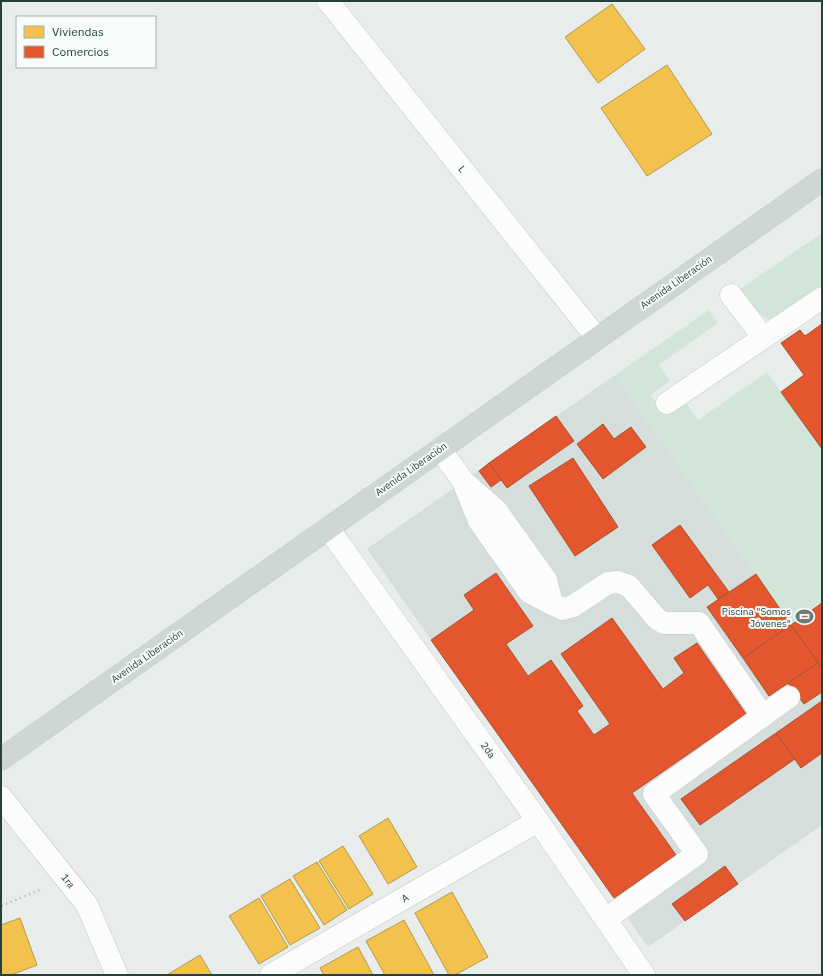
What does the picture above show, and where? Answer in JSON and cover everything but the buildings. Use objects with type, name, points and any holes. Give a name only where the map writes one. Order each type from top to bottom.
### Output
[{"type":"main road","name":"Avenida Liberación","points":[[1,759],[822,180]]},
{"type":"street","name":"L","points":[[328,1],[597,338]]},
{"type":"street","points":[[731,295],[763,337]]},
{"type":"street","points":[[667,403],[822,298]]},
{"type":"street","points":[[440,449],[463,481],[479,521],[530,592],[563,609],[573,606],[608,583],[618,582],[630,586],[657,619],[664,623],[699,623],[763,716]]},
{"type":"street","name":"2da","points":[[328,528],[538,821],[644,975]]},
{"type":"street","points":[[606,919],[697,854],[654,794],[789,697]]},
{"type":"street","name":"1ra","points":[[1,797],[86,905],[117,975]]},
{"type":"street","name":"A","points":[[271,975],[538,821]]},
{"type":"path","points":[[1,906],[67,880]]},
{"type":"shaded area","points":[[615,375],[822,668],[822,825],[648,947],[367,549]]},
{"type":"green space","points":[[822,233],[822,287],[778,318],[768,319],[758,313],[740,289]]},
{"type":"green space","points":[[709,310],[718,323],[659,365],[670,381],[651,395],[665,415],[685,401],[698,420],[767,372],[822,449],[822,668],[615,375]]},
{"type":"place","name":"Piscina \"Somos Jóvenes\"","points":[[804,617]]}]
